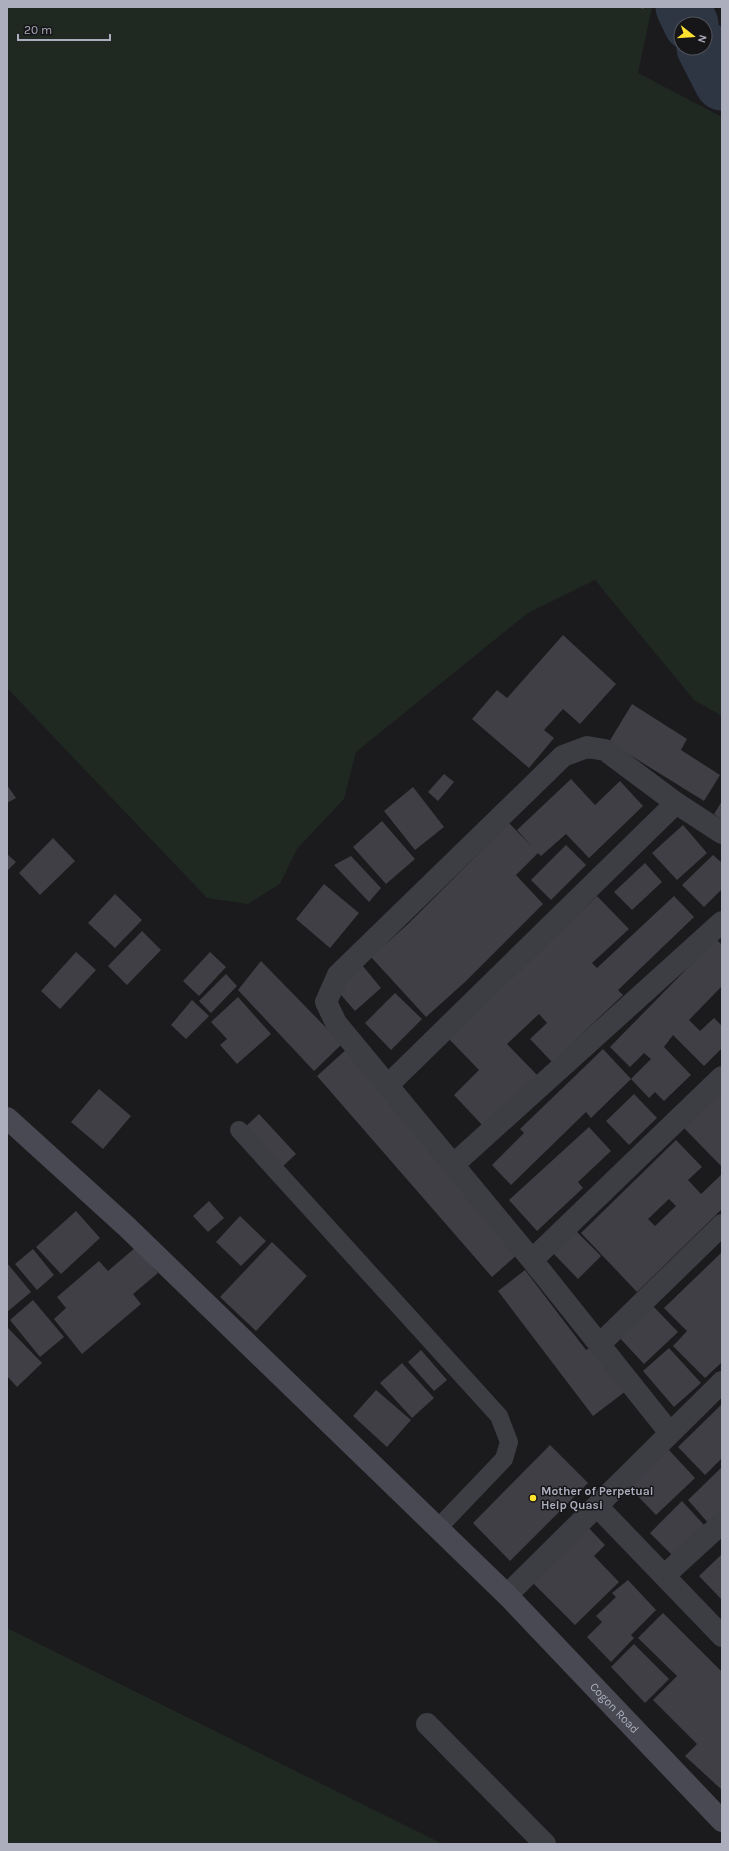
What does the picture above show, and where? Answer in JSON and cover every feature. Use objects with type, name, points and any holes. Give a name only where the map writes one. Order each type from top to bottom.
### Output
[{"type":"street","points":[[670,1433],[532,1260],[336,1023],[326,1002],[338,975],[563,756],[588,747],[605,750],[676,803],[722,833]]},
{"type":"street","points":[[387,1086],[676,803]]},
{"type":"street","points":[[453,1165],[722,922]]},
{"type":"street","points":[[532,1260],[722,1077]]},
{"type":"street","name":"Cogon Road","points":[[7,1118],[127,1227],[507,1595],[722,1820]]},
{"type":"street","points":[[600,1344],[722,1225]]},
{"type":"street","points":[[507,1595],[722,1382]]},
{"type":"street","points":[[597,1506],[722,1636]]},
{"type":"street","points":[[665,1575],[722,1523]]},
{"type":"street","points":[[427,1724],[545,1844]]},
{"type":"lane","points":[[239,1130],[499,1416],[509,1442],[504,1459],[438,1528]]},
{"type":"shaded area","points":[[7,7],[652,7],[638,73],[722,117],[722,716],[694,700],[595,580],[528,613],[356,752],[344,799],[297,849],[280,884],[248,904],[207,898],[7,688]]},
{"type":"shaded area","points":[[7,1628],[443,1844],[7,1844]]},
{"type":"building","points":[[563,635],[616,684],[580,724],[563,709],[544,730],[554,738],[529,768],[472,719],[497,690],[507,698]]},
{"type":"building","points":[[632,704],[687,739],[681,750],[720,775],[704,801],[609,742]]},
{"type":"building","points":[[444,774],[454,782],[438,801],[428,792]]},
{"type":"building","points":[[571,779],[595,805],[620,781],[643,806],[589,858],[566,834],[541,856],[538,853],[516,875],[543,904],[465,982],[426,1017],[371,957],[408,924],[509,823],[532,847],[517,830]]},
{"type":"building","points":[[7,785],[16,798],[7,803]]},
{"type":"building","points":[[413,787],[444,827],[415,850],[384,811]]},
{"type":"building","points":[[722,801],[722,820],[714,814]]},
{"type":"building","points":[[382,821],[415,859],[386,884],[353,847]]},
{"type":"building","points":[[683,825],[707,853],[677,880],[652,853]]},
{"type":"building","points":[[53,838],[75,861],[40,895],[19,873]]},
{"type":"building","points":[[566,845],[586,865],[551,900],[531,880]]},
{"type":"building","points":[[7,854],[16,862],[7,871]]},
{"type":"building","points":[[713,855],[722,863],[722,889],[704,907],[682,885]]},
{"type":"building","points":[[351,856],[381,888],[369,902],[334,865]]},
{"type":"building","points":[[645,863],[662,882],[632,910],[614,892]]},
{"type":"building","points":[[324,884],[359,913],[330,948],[296,919]]},
{"type":"building","points":[[115,894],[142,920],[115,948],[88,923]]},
{"type":"building","points":[[597,896],[629,929],[592,963],[597,968],[674,896],[694,917],[618,990],[623,995],[552,1062],[530,1039],[547,1023],[539,1014],[507,1044],[538,1076],[484,1127],[454,1095],[479,1070],[448,1038]]},
{"type":"building","points":[[142,931],[161,950],[127,985],[108,966]]},
{"type":"building","points":[[716,939],[722,945],[722,986],[689,1020],[700,1031],[714,1018],[722,1026],[722,1048],[704,1066],[673,1035],[664,1047],[691,1075],[664,1101],[655,1092],[649,1098],[631,1079],[651,1059],[644,1053],[630,1067],[610,1047]]},
{"type":"building","points":[[76,952],[96,970],[60,1009],[41,991]]},
{"type":"building","points":[[210,952],[226,967],[199,996],[183,981]]},
{"type":"building","points":[[261,961],[342,1044],[314,1071],[238,990]]},
{"type":"building","points":[[362,965],[381,988],[355,1011],[335,988]]},
{"type":"building","points":[[226,974],[237,986],[211,1013],[199,1001]]},
{"type":"building","points":[[395,993],[422,1019],[391,1050],[365,1023]]},
{"type":"building","points":[[238,997],[271,1034],[237,1064],[220,1045],[227,1039],[211,1022]]},
{"type":"building","points":[[192,1000],[209,1016],[186,1039],[171,1025]]},
{"type":"building","points":[[348,1048],[518,1254],[492,1277],[317,1076]]},
{"type":"building","points":[[603,1049],[631,1079],[591,1118],[586,1112],[511,1185],[492,1165],[524,1133],[520,1129]]},
{"type":"building","points":[[99,1089],[131,1116],[103,1149],[71,1122]]},
{"type":"building","points":[[722,1090],[722,1167],[684,1128]]},
{"type":"building","points":[[634,1094],[657,1118],[629,1145],[606,1121]]},
{"type":"building","points":[[259,1114],[296,1154],[281,1168],[244,1128]]},
{"type":"building","points":[[589,1127],[611,1151],[578,1182],[583,1188],[537,1231],[509,1200]]},
{"type":"building","points":[[676,1140],[702,1167],[688,1180],[701,1194],[722,1174],[722,1209],[637,1292],[581,1233]],"holes":[[[669,1199],[676,1206],[655,1226],[648,1219]]]},
{"type":"building","points":[[209,1201],[224,1218],[208,1232],[193,1216]]},
{"type":"building","points":[[76,1211],[100,1238],[61,1274],[36,1247]]},
{"type":"building","points":[[240,1216],[266,1241],[241,1266],[216,1242]]},
{"type":"building","points":[[575,1230],[601,1256],[578,1279],[552,1252]]},
{"type":"building","points":[[272,1242],[307,1276],[256,1331],[220,1297]]},
{"type":"building","points":[[136,1247],[158,1273],[133,1294],[141,1304],[82,1354],[54,1319],[66,1308],[57,1297],[99,1261],[108,1271]]},
{"type":"building","points":[[33,1249],[54,1275],[37,1290],[15,1264]]},
{"type":"building","points":[[722,1252],[722,1362],[705,1378],[673,1346],[687,1331],[664,1308]]},
{"type":"building","points":[[7,1263],[31,1292],[7,1312]]},
{"type":"building","points":[[525,1270],[586,1350],[592,1346],[626,1391],[593,1416],[498,1291]]},
{"type":"building","points":[[33,1300],[64,1337],[40,1357],[10,1320]]},
{"type":"building","points":[[651,1304],[678,1332],[644,1364],[617,1335]]},
{"type":"building","points":[[7,1327],[42,1363],[17,1387],[7,1376]]},
{"type":"building","points":[[669,1348],[701,1383],[674,1407],[643,1371]]},
{"type":"building","points":[[421,1350],[447,1380],[434,1391],[408,1362]]},
{"type":"building","points":[[402,1363],[434,1398],[412,1418],[380,1383]]},
{"type":"building","points":[[376,1390],[411,1420],[387,1447],[353,1416]]},
{"type":"building","points":[[722,1404],[722,1458],[705,1475],[678,1447]]},
{"type":"building","points":[[550,1445],[588,1483],[510,1561],[473,1523]]},
{"type":"building","points":[[668,1449],[695,1478],[656,1515],[629,1487]]},
{"type":"building","points":[[722,1467],[722,1514],[710,1525],[688,1500]]},
{"type":"building","points":[[682,1501],[705,1526],[673,1556],[650,1533]]},
{"type":"building","points":[[586,1525],[605,1545],[594,1556],[619,1582],[575,1625],[530,1580]]},
{"type":"building","points":[[722,1554],[722,1600],[699,1576]]},
{"type":"building","points":[[628,1580],[656,1610],[631,1635],[634,1638],[611,1662],[587,1637],[602,1622],[596,1616],[616,1597],[612,1593]]},
{"type":"building","points":[[663,1613],[722,1672],[722,1790],[685,1756],[697,1744],[653,1700],[677,1676],[638,1638]]},
{"type":"building","points":[[634,1644],[669,1679],[645,1703],[611,1667]]},
{"type":"waterway","points":[[683,7],[687,16]]},
{"type":"waterway","points":[[708,56],[722,83]]},
{"type":"place","name":"Mother of Perpetual Help Quasi","points":[[533,1498]]}]
